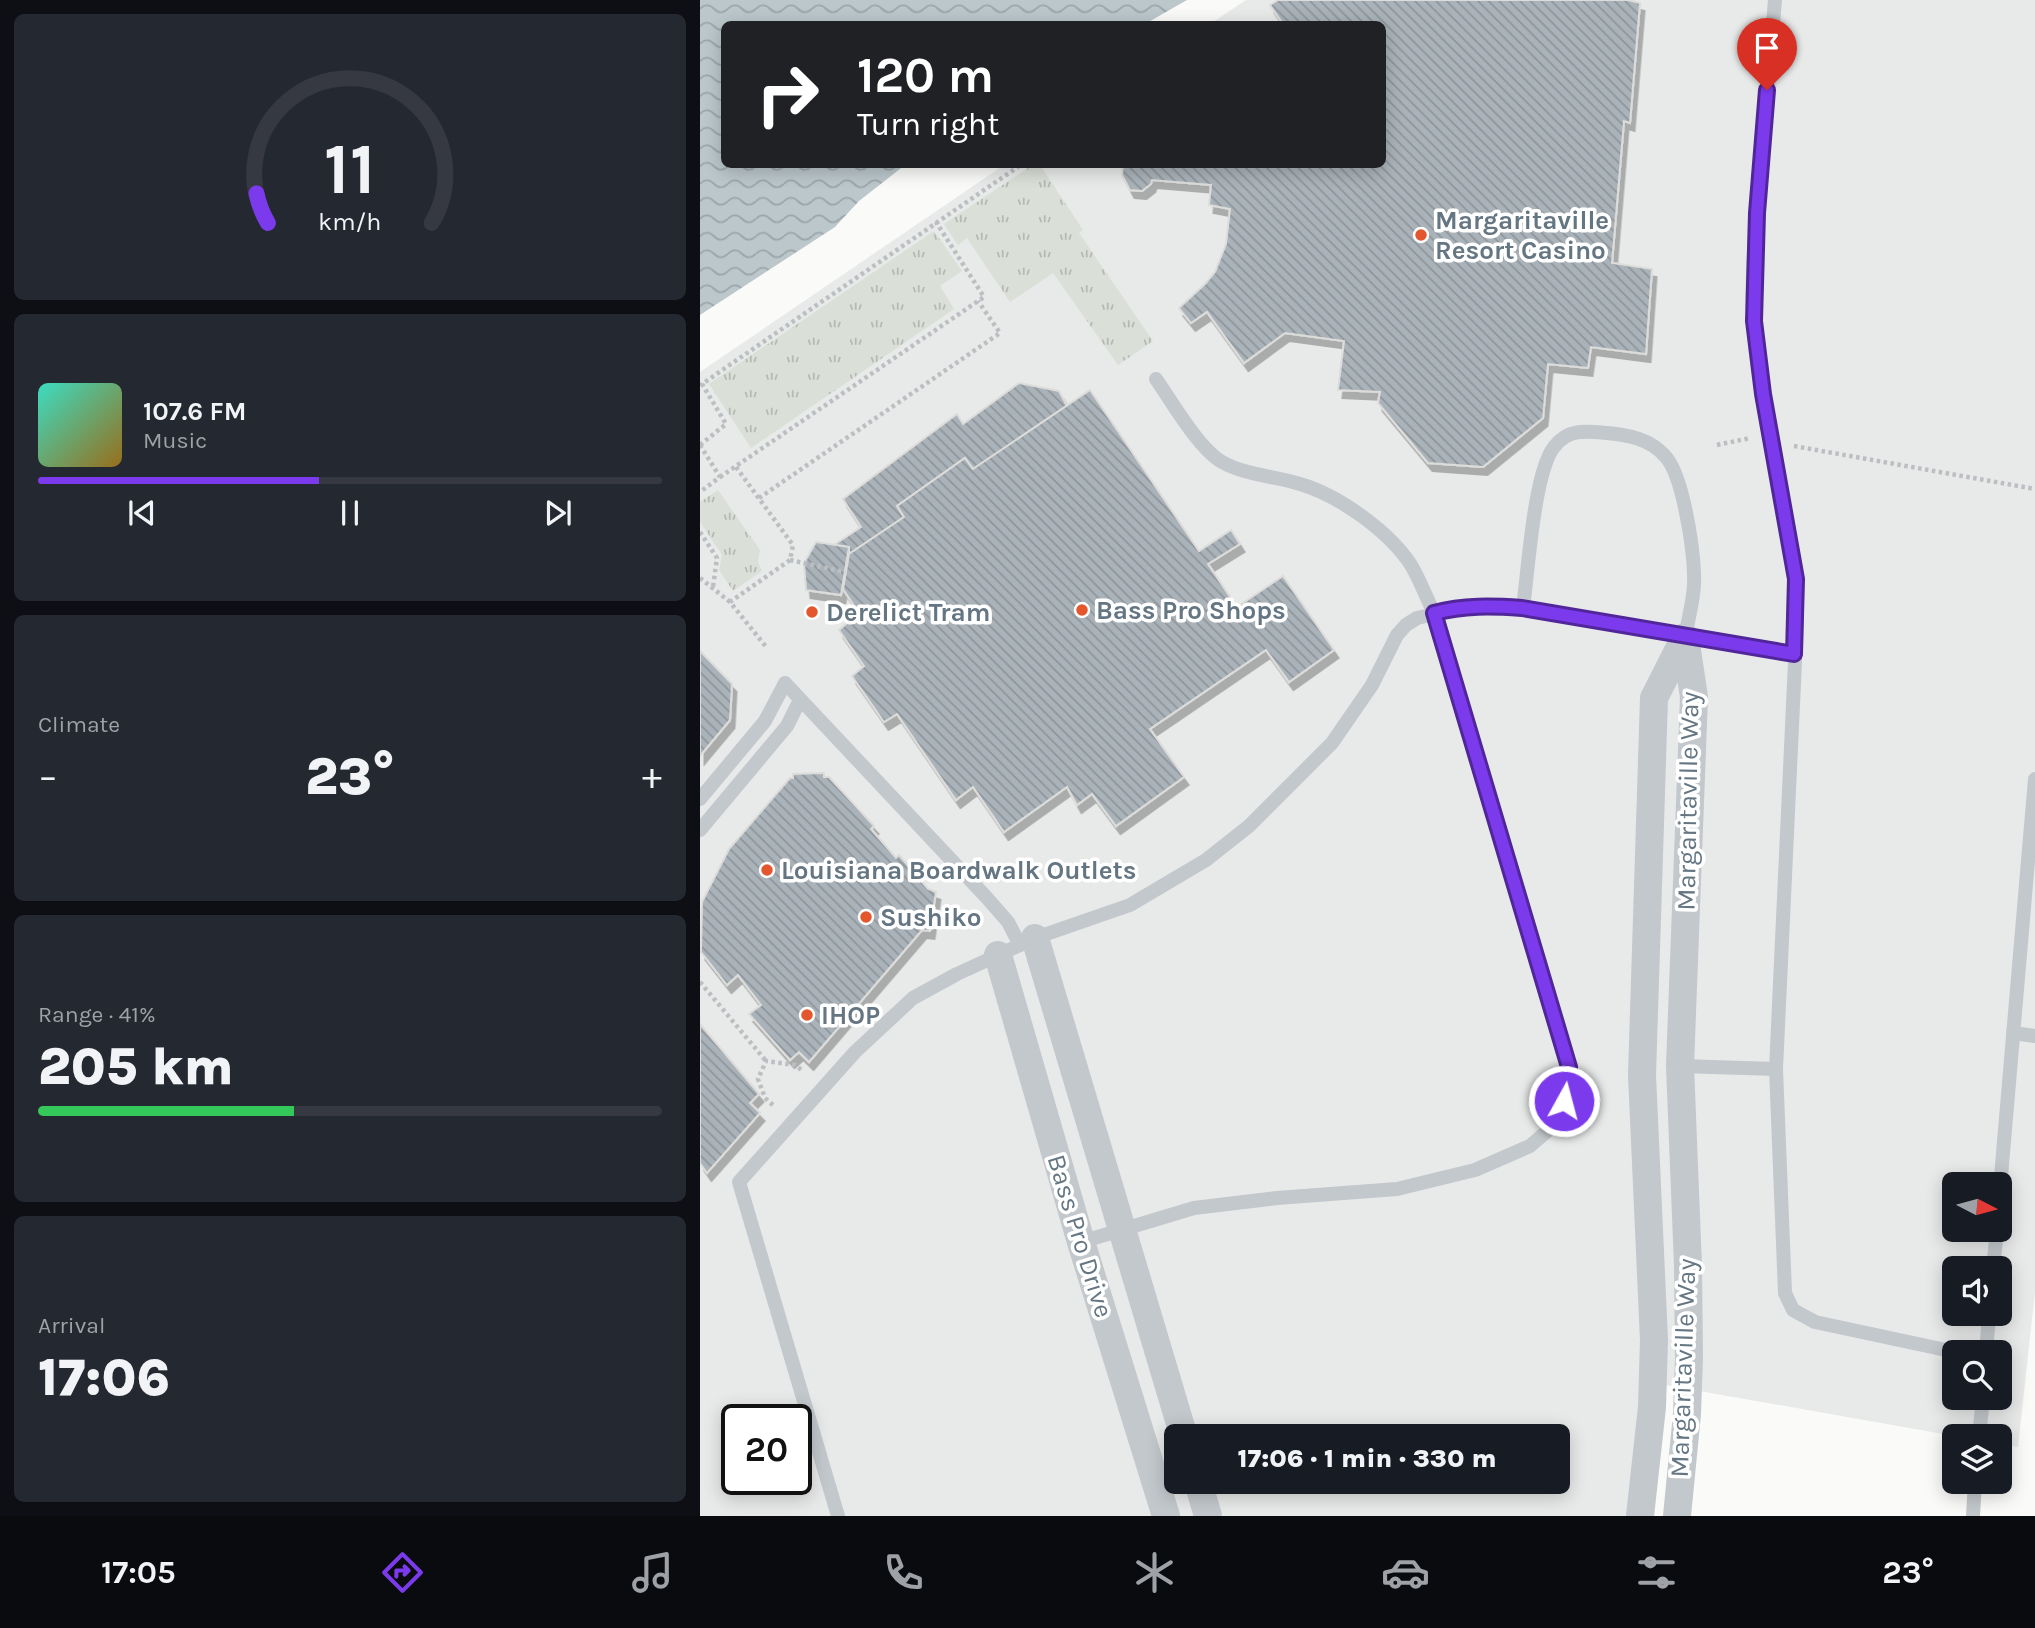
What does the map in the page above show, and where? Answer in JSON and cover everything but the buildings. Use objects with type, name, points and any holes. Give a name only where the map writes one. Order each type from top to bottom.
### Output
[{"type":"street","name":"Margaritaville Way","points":[[1677,1516],[1687,1414],[1689,1357],[1680,1066],[1694,697],[1685,637]]},
{"type":"street","name":"Margaritaville Way","points":[[1640,1516],[1652,1407],[1654,1340],[1642,1075],[1654,698],[1685,637]]},
{"type":"street","name":"Bass Pro Drive","points":[[1018,946],[1121,1230],[1180,1424]]},
{"type":"street","name":"Bass Pro Drive","points":[[1018,946],[1081,1241],[1166,1516]]},
{"type":"street","points":[[1202,1494],[1208,1516]]},
{"type":"lane","points":[[1775,0],[1757,213],[1754,321],[1763,394],[1796,579],[1776,1069],[1785,1293],[1793,1310],[1815,1322],[1942,1349]]},
{"type":"lane","points":[[1081,1241],[1194,1208],[1277,1198],[1397,1189],[1475,1170],[1542,1138],[1558,1117],[1569,1083],[1569,1067],[1434,613],[1410,565],[1393,542],[1339,503],[1303,485],[1239,470],[1208,453],[1156,379]]},
{"type":"lane","points":[[1522,608],[1542,471],[1553,447],[1566,435],[1576,431],[1627,435],[1653,445],[1662,452],[1668,458],[1679,483],[1694,570],[1694,593],[1685,637]]},
{"type":"lane","points":[[838,1516],[740,1182],[855,1052],[898,1011],[927,989],[1018,946],[1098,918],[1155,892],[1206,860],[1249,826],[1332,743],[1372,685],[1397,635],[1417,618],[1450,609],[1485,606],[1522,608],[1794,654]]},
{"type":"lane","points":[[700,799],[765,721],[785,683],[987,898],[1008,922],[1018,946]]},
{"type":"lane","points":[[700,830],[786,726],[797,697]]},
{"type":"lane","points":[[2001,1172],[2035,779]]},
{"type":"lane","points":[[2013,1033],[2035,1036]]},
{"type":"lane","points":[[1680,1066],[1776,1069]]},
{"type":"lane","points":[[1973,1516],[1974,1494]]},
{"type":"path","points":[[720,477],[700,445],[726,424],[702,384],[1016,168]]},
{"type":"path","points":[[700,492],[984,297],[936,222]]},
{"type":"path","points":[[759,498],[1000,333],[978,301]]},
{"type":"path","points":[[1717,445],[1750,438]]},
{"type":"path","points":[[1787,444],[2035,489]]},
{"type":"path","points":[[730,603],[790,560],[793,545],[736,467]]},
{"type":"path","points":[[700,532],[717,558],[713,587]]},
{"type":"path","points":[[790,560],[845,572]]},
{"type":"path","points":[[700,578],[730,603],[767,648]]},
{"type":"path","points":[[700,982],[766,1061],[795,1065],[803,1071]]},
{"type":"path","points":[[766,1061],[758,1079],[765,1098],[773,1105]]},
{"type":"shaded area","points":[[1246,0],[2035,0],[2035,1292],[2018,1447],[2012,1446],[2012,1424],[1942,1424],[1942,1434],[1643,1381],[1629,1516],[700,1516],[700,372],[1000,168],[1386,168],[1386,21],[1214,21]]},
{"type":"green space","points":[[1028,168],[1042,168],[1083,230],[1079,233],[1153,341],[1118,365],[1053,273],[1010,302],[967,238],[958,245],[944,224]]},
{"type":"green space","points":[[934,231],[962,271],[940,286],[954,309],[751,448],[709,384]]},
{"type":"green space","points":[[718,490],[760,550],[758,562],[762,571],[733,591],[719,570],[722,555],[700,522],[700,502]]},
{"type":"water","points":[[700,0],[1187,0],[1150,21],[721,21],[721,168],[901,168],[859,201],[835,227],[700,315]]},
{"type":"place","name":"Margaritaville Resort Casino","points":[[1421,235]]},
{"type":"place","name":"Bass Pro Shops","points":[[1082,610]]},
{"type":"place","name":"Derelict Tram","points":[[812,612]]},
{"type":"place","name":"Louisiana Boardwalk Outlets","points":[[767,870]]},
{"type":"place","name":"Sushiko","points":[[866,917]]},
{"type":"place","name":"IHOP","points":[[807,1015]]},
{"type":"route","points":[[1564,1101],[1569,1083],[1569,1067],[1434,613],[1465,607],[1522,608],[1794,654],[1796,579],[1763,394],[1754,321],[1757,213],[1767,90]]}]
